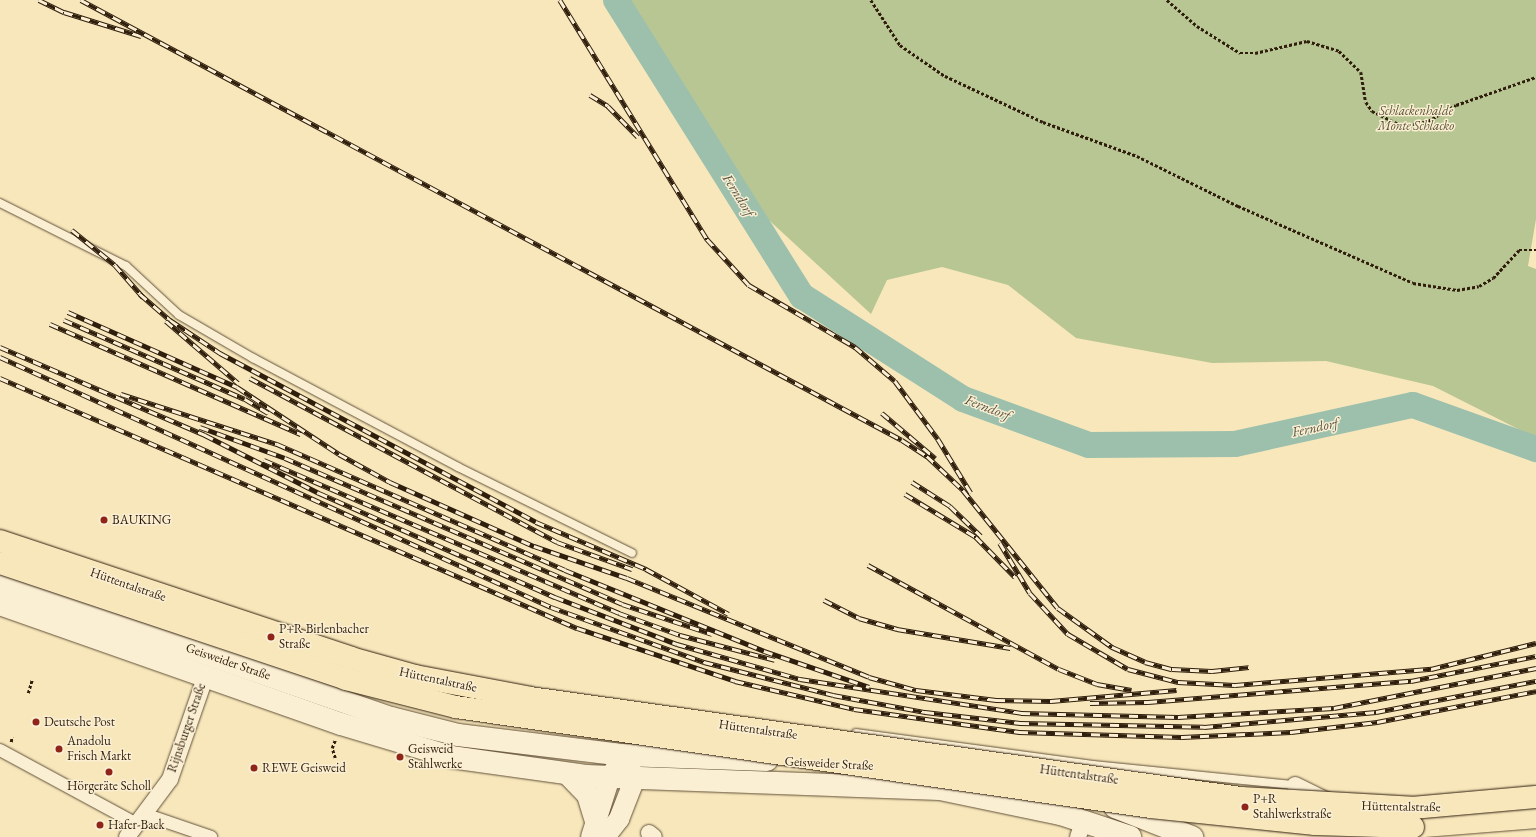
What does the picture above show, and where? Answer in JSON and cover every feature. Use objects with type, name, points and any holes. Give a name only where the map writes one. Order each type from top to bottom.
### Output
[{"type":"highway","name":"Hüttentalstraße","points":[[0,541],[351,658],[423,678],[530,698],[1241,798],[1412,808],[1536,797]]},
{"type":"highway","name":"Hüttentalstraße","points":[[0,563],[346,679],[487,712],[1239,818],[1413,827],[1536,817]]},
{"type":"main road","name":"Geisweider Straße","points":[[0,582],[392,718],[458,735],[624,755],[944,770],[1033,784],[1098,802],[1192,837]]},
{"type":"main road","name":"Geisweider Straße","points":[[0,604],[205,678],[385,739],[451,757],[568,774],[610,777],[940,790],[1081,829],[1130,837]]},
{"type":"main road","points":[[451,757],[458,735]]},
{"type":"main road","points":[[568,774],[588,795],[598,833]]},
{"type":"street","name":"Rijnsburger Straße","points":[[128,837],[170,779],[205,678]]},
{"type":"street","points":[[0,750],[140,819],[211,837]]},
{"type":"street","points":[[598,833],[610,777],[624,755]]},
{"type":"street","points":[[598,833],[619,819],[635,778],[624,755]]},
{"type":"street","points":[[1294,785],[1401,837]]},
{"type":"lane","points":[[0,203],[126,266],[179,315],[252,358],[458,467],[632,553]]},
{"type":"lane","points":[[693,711],[731,716]]},
{"type":"lane","points":[[848,732],[1093,765],[1294,785]]},
{"type":"path","points":[[871,0],[900,45],[945,76],[1043,122],[1157,164],[1238,206],[1413,283],[1457,290],[1479,286],[1493,278],[1519,250],[1536,250]]},
{"type":"path","points":[[1167,0],[1197,26],[1240,53],[1256,53],[1307,41],[1339,51],[1361,72],[1366,102],[1372,111],[1403,126],[1428,121],[1456,105],[1536,77]]},
{"type":"path","points":[[28,693],[32,680]]},
{"type":"path","points":[[334,743],[335,758]]},
{"type":"green space","name":"Schlackenhalde Monte Schlacko","points":[[629,0],[1536,0],[1536,219],[1528,266],[1536,269],[1536,438],[1433,386],[1326,361],[1212,363],[1076,338],[1008,285],[942,267],[887,280],[871,314],[760,212]]},
{"type":"waterway","name":"Ferndorf","points":[[616,0],[802,296],[963,399],[1089,445],[1235,444],[1413,405],[1536,449]]},
{"type":"railway","points":[[39,0],[64,12],[141,36]]},
{"type":"railway","points":[[81,0],[902,440],[927,456],[963,490],[1058,608],[1112,647],[1145,662],[1172,669],[1212,671],[1249,667]]},
{"type":"railway","points":[[560,0],[707,239],[749,285],[855,347],[895,381],[938,439],[971,493]]},
{"type":"railway","points":[[590,95],[608,106],[638,137]]},
{"type":"railway","points":[[72,230],[115,265],[143,297]]},
{"type":"railway","points":[[140,294],[170,320],[220,353],[536,522],[646,569],[729,614]]},
{"type":"railway","points":[[68,312],[237,387],[339,454],[390,482],[534,546],[627,578],[869,677],[916,690],[996,700],[1051,701],[1177,690]]},
{"type":"railway","points":[[64,320],[245,399],[268,413]]},
{"type":"railway","points":[[166,321],[238,383]]},
{"type":"railway","points":[[50,324],[301,434]]},
{"type":"railway","points":[[0,347],[205,435],[319,493],[555,597],[677,644],[800,679],[1021,713],[1178,717],[1334,708],[1536,668]]},
{"type":"railway","points":[[0,357],[551,607],[704,662],[833,695],[925,712],[1020,723],[1204,727],[1376,712],[1536,681]]},
{"type":"railway","points":[[0,378],[577,628],[735,681],[854,709],[1019,732],[1182,737],[1291,732],[1377,722],[1536,691]]},
{"type":"railway","points":[[250,378],[557,542],[632,569]]},
{"type":"railway","points":[[121,394],[277,444],[565,570],[764,651],[869,687]]},
{"type":"railway","points":[[882,413],[935,458]]},
{"type":"railway","points":[[200,427],[285,458],[622,604],[712,634]]},
{"type":"railway","points":[[264,460],[619,613],[680,635],[775,660]]},
{"type":"railway","points":[[912,482],[950,506],[981,536]]},
{"type":"railway","points":[[905,494],[976,537],[1015,577]]},
{"type":"railway","points":[[1000,543],[1030,593],[1068,634],[1128,669],[1178,682],[1235,685],[1431,669],[1536,643]]},
{"type":"railway","points":[[868,565],[1059,669],[1097,684],[1131,690]]},
{"type":"railway","points":[[824,600],[859,618],[897,629],[1010,648]]},
{"type":"railway","points":[[1090,703],[1148,702],[1411,681],[1536,656]]},
{"type":"place","name":"BAUKING","points":[[104,520]]},
{"type":"place","name":"P+R Birlenbacher Straße","points":[[271,637]]},
{"type":"place","name":"Deutsche Post","points":[[36,722]]},
{"type":"place","name":"Anadolu Frisch Markt","points":[[59,749]]},
{"type":"place","name":"Geisweid Stahlwerke","points":[[400,757]]},
{"type":"place","name":"REWE Geisweid","points":[[254,768]]},
{"type":"place","name":"Hörgeräte Scholl","points":[[109,772]]},
{"type":"place","name":"P+R Stahlwerkstraße","points":[[1245,807]]},
{"type":"place","name":"Hafer-Back","points":[[100,825]]}]
